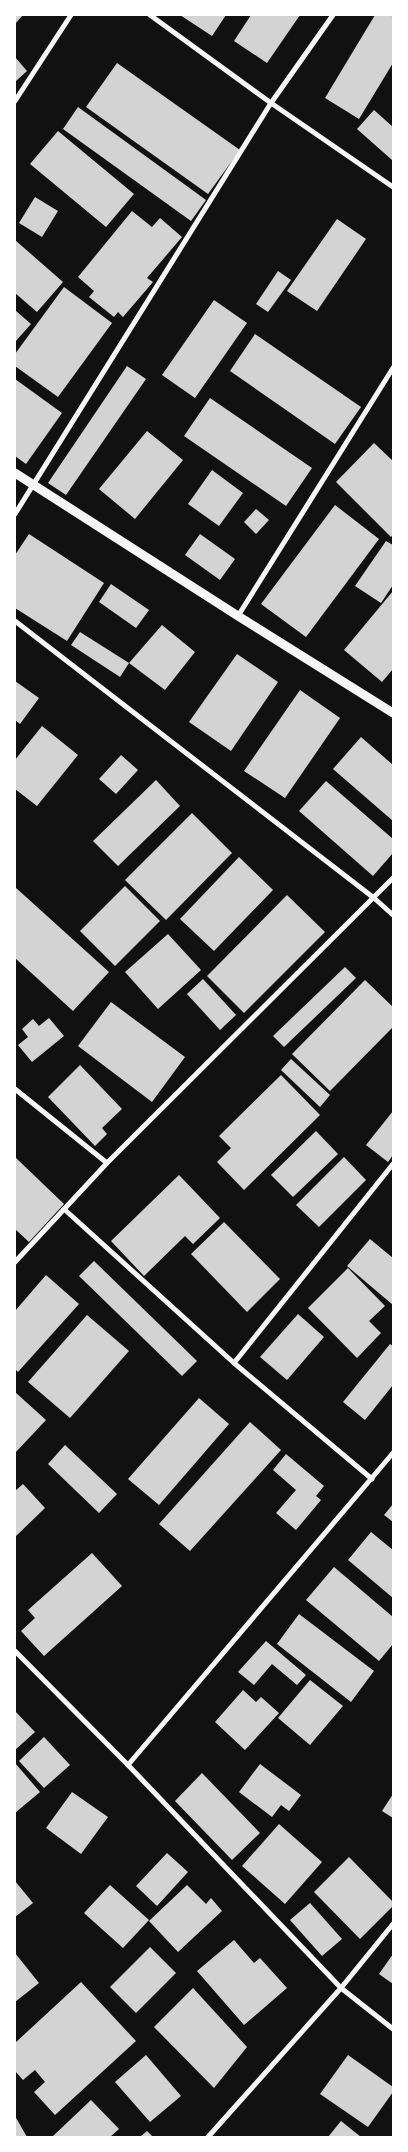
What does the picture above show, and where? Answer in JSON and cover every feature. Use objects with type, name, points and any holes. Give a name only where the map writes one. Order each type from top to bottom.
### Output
[{"type":"street","points":[[15,100],[72,15]]},
{"type":"street","points":[[150,15],[271,103],[393,187]]},
{"type":"street","points":[[15,514],[271,103],[334,15]]},
{"type":"street","points":[[238,616],[393,368]]},
{"type":"street","points":[[15,473],[238,616],[393,712]]},
{"type":"street","points":[[15,621],[374,898],[393,915]]},
{"type":"street","points":[[15,1262],[107,1163],[393,878]]},
{"type":"street","points":[[15,1089],[107,1163]]},
{"type":"street","points":[[234,1363],[393,1164]]},
{"type":"street","points":[[64,1209],[234,1363],[372,1480]]},
{"type":"street","points":[[128,1765],[393,1453]]},
{"type":"street","points":[[15,1651],[128,1765],[341,1988],[393,2029]]},
{"type":"street","points":[[208,2137],[341,1988],[393,1924]]},
{"type":"building","points":[[15,15],[23,15],[15,24]]},
{"type":"building","points":[[180,15],[226,15],[212,36]]},
{"type":"building","points":[[251,15],[300,15],[267,63],[234,41]]},
{"type":"building","points":[[375,15],[390,15],[393,17],[393,63],[359,119],[325,98]]},
{"type":"building","points":[[15,57],[27,71],[15,82]]},
{"type":"building","points":[[117,63],[240,150],[208,194],[86,107]]},
{"type":"building","points":[[78,107],[206,200],[191,221],[63,129]]},
{"type":"building","points":[[374,110],[393,127],[392,160],[357,129]]},
{"type":"building","points":[[58,131],[134,194],[106,227],[30,164]]},
{"type":"building","points":[[35,197],[58,211],[42,237],[19,223]]},
{"type":"building","points":[[132,211],[152,227],[160,218],[182,237],[147,278],[153,282],[123,317],[118,312],[114,317],[89,297],[94,291],[78,277]]},
{"type":"building","points":[[337,219],[366,239],[317,311],[287,291]]},
{"type":"building","points":[[15,240],[63,282],[37,312],[15,293]]},
{"type":"building","points":[[278,271],[291,280],[268,312],[256,304]]},
{"type":"building","points":[[64,287],[112,323],[58,397],[15,366],[15,354]]},
{"type":"building","points":[[214,300],[247,323],[195,398],[162,375]]},
{"type":"building","points":[[15,310],[31,324],[15,342]]},
{"type":"building","points":[[255,334],[361,407],[335,444],[230,371]]},
{"type":"building","points":[[127,366],[146,379],[66,495],[48,483]]},
{"type":"building","points":[[15,379],[62,413],[26,464],[15,456]]},
{"type":"building","points":[[210,398],[312,468],[286,506],[184,436]]},
{"type":"building","points":[[147,431],[183,460],[135,519],[99,489]]},
{"type":"building","points":[[374,443],[393,461],[393,535],[391,537],[336,482]]},
{"type":"building","points":[[212,470],[243,493],[219,526],[188,504]]},
{"type":"building","points":[[335,505],[379,539],[306,637],[261,604]]},
{"type":"building","points":[[256,509],[269,520],[256,534],[244,522]]},
{"type":"building","points":[[29,534],[104,583],[67,641],[15,608],[15,555]]},
{"type":"building","points":[[200,534],[235,559],[220,580],[185,555]]},
{"type":"building","points":[[386,541],[393,545],[393,585],[381,603],[355,586]]},
{"type":"building","points":[[111,584],[149,610],[136,628],[99,602]]},
{"type":"building","points":[[393,591],[393,669],[382,682],[344,650]]},
{"type":"building","points":[[162,625],[195,652],[165,690],[129,663]]},
{"type":"building","points":[[80,632],[129,663],[120,677],[71,645]]},
{"type":"building","points":[[237,654],[278,682],[231,751],[189,722]]},
{"type":"building","points":[[15,681],[39,698],[20,724],[15,720]]},
{"type":"building","points":[[300,690],[340,718],[285,798],[244,771]]},
{"type":"building","points":[[42,726],[78,755],[37,806],[15,789],[15,760]]},
{"type":"building","points":[[361,737],[393,765],[393,821],[333,769]]},
{"type":"building","points":[[121,755],[138,770],[116,794],[99,779]]},
{"type":"building","points":[[156,780],[180,806],[118,866],[93,841]]},
{"type":"building","points":[[326,781],[393,839],[393,853],[373,876],[299,811]]},
{"type":"building","points":[[192,813],[232,853],[166,920],[125,880]]},
{"type":"building","points":[[239,857],[273,890],[214,951],[180,919]]},
{"type":"building","points":[[125,886],[160,921],[115,966],[80,931]]},
{"type":"building","points":[[15,887],[109,972],[73,1011],[15,958]]},
{"type":"building","points":[[287,895],[325,932],[244,1013],[207,976]]},
{"type":"building","points":[[168,934],[201,970],[158,1009],[125,972]]},
{"type":"building","points":[[345,967],[356,978],[284,1047],[273,1036]]},
{"type":"building","points":[[203,979],[236,1015],[220,1030],[187,994]]},
{"type":"building","points":[[365,980],[393,1007],[393,1027],[330,1091],[292,1054]]},
{"type":"building","points":[[111,1002],[185,1057],[152,1102],[78,1046]]},
{"type":"building","points":[[49,1018],[64,1036],[32,1062],[18,1045],[28,1037],[22,1029],[33,1019],[39,1026]]},
{"type":"building","points":[[291,1059],[330,1095],[320,1107],[281,1070]]},
{"type":"building","points":[[80,1065],[122,1109],[102,1128],[107,1134],[95,1146],[48,1097]]},
{"type":"building","points":[[281,1075],[320,1115],[244,1190],[217,1162],[231,1148],[219,1136]]},
{"type":"building","points":[[393,1111],[393,1155],[388,1162],[366,1145]]},
{"type":"building","points":[[316,1131],[338,1154],[293,1197],[271,1175]]},
{"type":"building","points":[[15,1157],[64,1204],[29,1242],[15,1229]]},
{"type":"building","points":[[344,1157],[366,1180],[319,1227],[296,1205]]},
{"type":"building","points":[[179,1175],[220,1218],[193,1244],[185,1236],[144,1276],[111,1241]]},
{"type":"building","points":[[224,1222],[280,1279],[247,1312],[191,1254]]},
{"type":"building","points":[[370,1239],[393,1258],[393,1305],[347,1266]]},
{"type":"building","points":[[94,1261],[197,1361],[182,1376],[79,1276]]},
{"type":"building","points":[[348,1268],[385,1306],[369,1321],[381,1333],[357,1358],[308,1308]]},
{"type":"building","points":[[46,1275],[79,1304],[18,1372],[15,1369],[15,1311]]},
{"type":"building","points":[[298,1314],[324,1337],[287,1380],[260,1357]]},
{"type":"building","points":[[87,1315],[129,1351],[70,1418],[28,1382]]},
{"type":"building","points":[[390,1344],[393,1346],[393,1385],[365,1420],[343,1402]]},
{"type":"building","points":[[15,1392],[46,1420],[15,1453]]},
{"type":"building","points":[[199,1398],[229,1424],[159,1505],[128,1479]]},
{"type":"building","points":[[250,1422],[281,1450],[190,1551],[159,1524]]},
{"type":"building","points":[[65,1445],[117,1494],[99,1513],[48,1464]]},
{"type":"building","points":[[286,1454],[324,1486],[316,1496],[321,1500],[296,1530],[276,1513],[296,1490],[273,1470]]},
{"type":"building","points":[[23,1484],[45,1508],[15,1537],[15,1491]]},
{"type":"building","points":[[393,1504],[393,1522],[384,1515]]},
{"type":"building","points":[[371,1532],[393,1550],[393,1598],[348,1560]]},
{"type":"building","points":[[92,1553],[122,1586],[44,1656],[21,1631],[35,1618],[28,1610]]},
{"type":"building","points":[[334,1567],[393,1617],[393,1644],[379,1661],[306,1600]]},
{"type":"building","points":[[299,1614],[374,1671],[351,1702],[277,1644]]},
{"type":"building","points":[[266,1641],[306,1675],[297,1685],[272,1664],[254,1685],[238,1672]]},
{"type":"building","points":[[310,1680],[343,1706],[310,1745],[278,1718]]},
{"type":"building","points":[[243,1690],[256,1702],[261,1697],[279,1713],[245,1750],[215,1722]]},
{"type":"building","points":[[15,1711],[35,1732],[15,1750]]},
{"type":"building","points":[[44,1737],[70,1765],[44,1788],[19,1761]]},
{"type":"building","points":[[15,1763],[40,1792],[15,1813]]},
{"type":"building","points":[[260,1764],[301,1795],[289,1811],[281,1805],[272,1817],[239,1792]]},
{"type":"building","points":[[202,1773],[260,1833],[232,1860],[175,1801]]},
{"type":"building","points":[[72,1792],[108,1817],[81,1854],[46,1828]]},
{"type":"building","points":[[393,1794],[393,1818],[382,1811]]},
{"type":"building","points":[[279,1824],[322,1862],[285,1904],[242,1866]]},
{"type":"building","points":[[167,1853],[188,1872],[157,1906],[136,1886]]},
{"type":"building","points":[[349,1857],[393,1902],[393,1906],[360,1939],[314,1892]]},
{"type":"building","points":[[15,1881],[33,1903],[15,1917]]},
{"type":"building","points":[[110,1885],[149,1920],[123,1948],[84,1913]]},
{"type":"building","points":[[187,1885],[206,1904],[211,1898],[222,1911],[178,1952],[149,1921]]},
{"type":"building","points":[[310,1903],[342,1939],[322,1956],[290,1920]]},
{"type":"building","points":[[234,1940],[254,1963],[260,1958],[287,1988],[244,2025],[197,1971]]},
{"type":"building","points":[[150,1947],[176,1973],[136,2013],[110,1987]]},
{"type":"building","points":[[15,1953],[39,1983],[15,2002]]},
{"type":"building","points":[[393,1954],[393,1984],[379,1974]]},
{"type":"building","points":[[81,1982],[136,2041],[55,2115],[34,2092],[45,2082],[35,2070],[23,2080],[15,2071],[15,2043]]},
{"type":"building","points":[[193,1988],[247,2047],[214,2088],[154,2027]]},
{"type":"building","points":[[146,2055],[181,2096],[150,2122],[115,2082]]},
{"type":"building","points":[[348,2055],[393,2087],[393,2092],[368,2127],[320,2094]]},
{"type":"building","points":[[91,2100],[119,2129],[110,2137],[52,2137]]},
{"type":"building","points":[[15,2116],[27,2137],[15,2137]]},
{"type":"building","points":[[341,2121],[361,2137],[328,2137]]},
{"type":"building","points":[[147,2131],[153,2137],[140,2137]]}]
